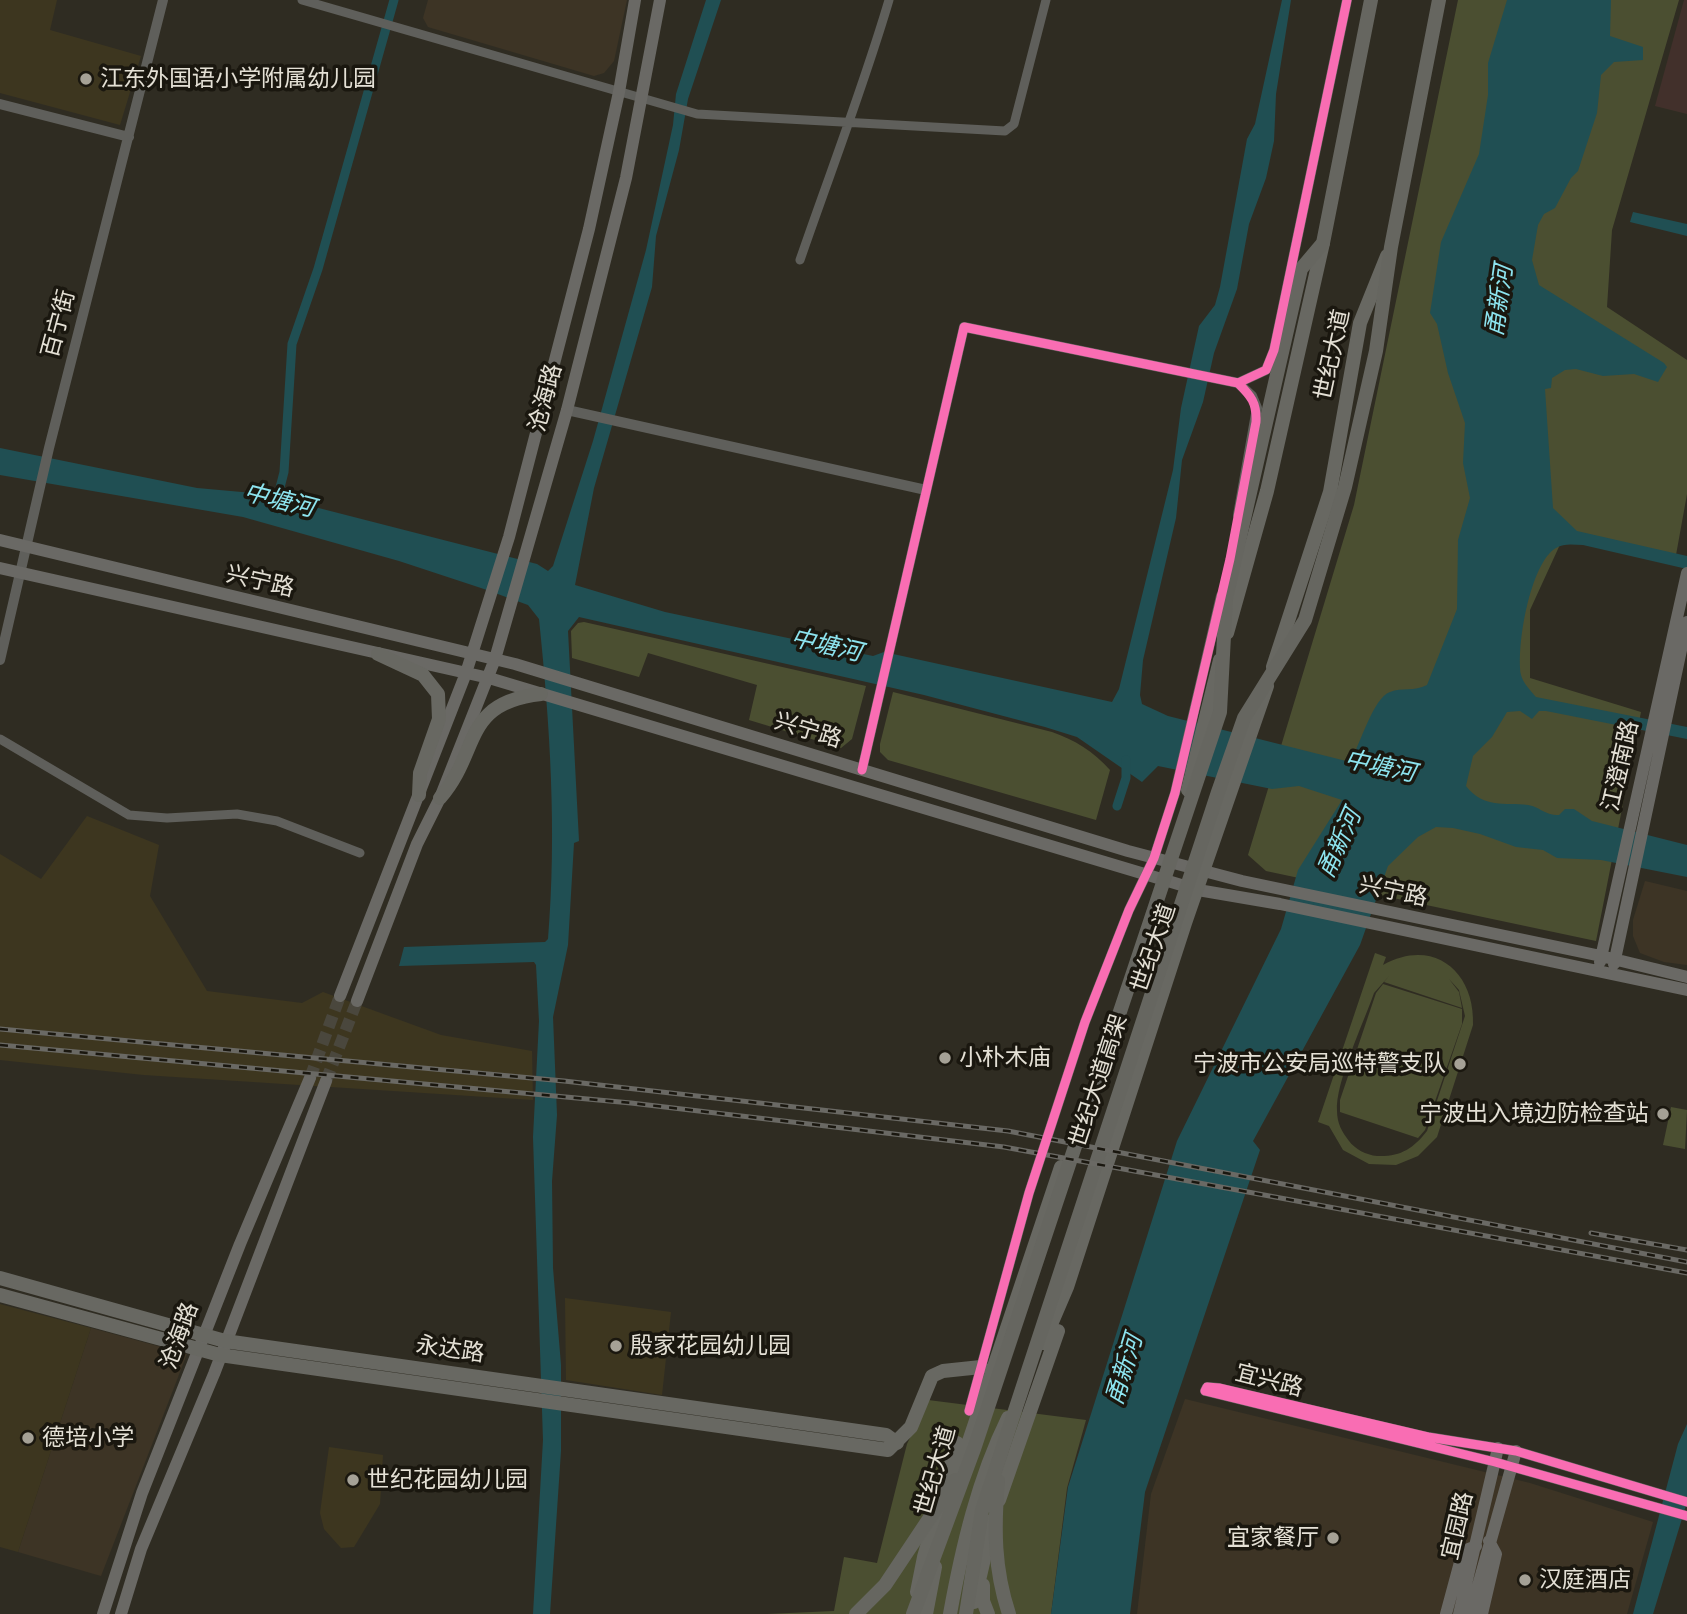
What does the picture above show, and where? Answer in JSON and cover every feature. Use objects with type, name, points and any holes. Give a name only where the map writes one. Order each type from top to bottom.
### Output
[{"type":"highway","name":"世纪大道","points":[[1323,243],[1371,0]]},
{"type":"highway","name":"世纪大道","points":[[1391,247],[1439,0]]},
{"type":"highway","name":"世纪大道高架","points":[[974,1449],[1220,712],[1226,598],[1301,270],[1323,243]]},
{"type":"highway","name":"世纪大道高架","points":[[1000,1459],[1251,717],[1305,620],[1345,487],[1378,342],[1391,247]]},
{"type":"highway","points":[[856,1614],[892,1576],[974,1449]]},
{"type":"highway","points":[[911,1614],[974,1449]]},
{"type":"highway","points":[[966,1614],[982,1511],[1000,1459]]},
{"type":"highway","points":[[1000,1459],[995,1553],[999,1582],[1009,1614]]},
{"type":"main road","name":"沧海路","points":[[340,996],[466,673],[502,559],[586,243],[619,92],[635,0]]},
{"type":"main road","name":"沧海路","points":[[357,1001],[417,844],[440,798],[495,659],[567,410],[626,178],[660,0]]},
{"type":"main road","name":"世纪大道","points":[[926,1614],[945,1517],[987,1367],[1152,877],[1189,786],[1209,699],[1267,491],[1323,243]]},
{"type":"main road","name":"世纪大道","points":[[950,1614],[966,1540],[992,1451],[1067,1287],[1198,890],[1251,717],[1329,492],[1360,323],[1391,247]]},
{"type":"main road","name":"兴宁路","points":[[0,540],[539,671],[1081,838],[1204,871],[1380,911],[1615,959],[1687,977]]},
{"type":"main road","name":"兴宁路","points":[[0,568],[489,678],[1198,890],[1280,904],[1687,990]]},
{"type":"main road","name":"江澄南路","points":[[1680,644],[1687,573]]},
{"type":"main road","name":"江澄南路","points":[[1598,970],[1619,865],[1635,824],[1687,622]]},
{"type":"main road","name":"沧海路","points":[[377,654],[423,675],[438,694],[439,719],[419,774],[419,795]]},
{"type":"main road","name":"沧海路","points":[[440,798],[452,784],[487,713],[518,697],[541,694]]},
{"type":"main road","name":"江澄南路","points":[[1612,973],[1633,873],[1635,824]]},
{"type":"main road","name":"沧海路","points":[[103,1614],[142,1493],[310,1078]]},
{"type":"main road","name":"沧海路","points":[[121,1614],[141,1549],[220,1355],[326,1081]]},
{"type":"main road","name":"永达路","points":[[0,1278],[225,1340],[567,1397],[886,1435],[897,1443],[911,1427],[932,1377],[943,1371],[987,1367]]},
{"type":"main road","points":[[972,1614],[984,1556],[1036,1390],[1064,1314],[1067,1287]]},
{"type":"main road","name":"永达路","points":[[0,1295],[220,1355],[534,1392]]},
{"type":"main road","points":[[911,1614],[942,1494],[969,1411],[987,1367]]},
{"type":"main road","name":"宜园路","points":[[1459,1614],[1498,1448]]},
{"type":"main road","name":"宜园路","points":[[1470,1614],[1516,1451]]},
{"type":"main road","name":"宜园路","points":[[1482,1614],[1496,1554],[1489,1541]]},
{"type":"main road","points":[[1446,1614],[1463,1551],[1476,1546]]},
{"type":"main road","points":[[984,1556],[983,1601],[988,1614]]},
{"type":"street","name":"百宁街","points":[[0,660],[49,447],[163,0]]},
{"type":"street","points":[[302,0],[690,112],[1011,129],[1046,0]]},
{"type":"street","points":[[800,260],[842,137],[850,122],[890,0]]},
{"type":"street","points":[[1238,383],[1266,370],[1274,351],[1347,0]]},
{"type":"street","points":[[0,104],[129,137]]},
{"type":"street","points":[[862,770],[964,327],[1238,383],[1252,396],[1257,408],[1256,422],[1230,559],[1159,859]]},
{"type":"street","points":[[567,410],[926,490]]},
{"type":"street","points":[[0,739],[129,815],[167,818],[237,814],[277,821],[360,853]]},
{"type":"street","points":[[987,1367],[1029,1194],[1085,1023],[1129,910],[1152,877]]},
{"type":"street","name":"宜兴路","points":[[1687,1502],[1516,1451],[1428,1437],[1219,1388],[1208,1387],[1205,1391],[1511,1466],[1687,1516]]},
{"type":"shaded area","name":"江东外国语小学附属幼儿园","points":[[0,0],[57,0],[50,30],[141,56],[120,125],[0,93]]},
{"type":"shaded area","points":[[428,0],[627,0],[614,61],[604,73],[594,76],[428,27],[423,18]]},
{"type":"shaded area","points":[[1684,0],[1687,0],[1687,114],[1655,106]]},
{"type":"shaded area","points":[[87,816],[159,845],[150,896],[207,991],[302,1003],[323,992],[441,1035],[532,1051],[533,1100],[144,1075],[0,1060],[0,854],[41,879]]},
{"type":"shaded area","points":[[1645,881],[1687,891],[1687,965],[1664,962],[1640,953],[1633,936],[1633,920]]},
{"type":"shaded area","name":"殷家花园幼儿园","points":[[565,1298],[671,1312],[662,1395],[566,1380]]},
{"type":"shaded area","name":"德培小学","points":[[0,1304],[91,1328],[18,1552],[0,1547]]},
{"type":"shaded area","points":[[91,1328],[187,1354],[101,1576],[18,1552]]},
{"type":"shaded area","points":[[1185,1399],[1530,1483],[1653,1522],[1627,1614],[1137,1614],[1151,1494]]},
{"type":"shaded area","name":"世纪花园幼儿园","points":[[329,1447],[383,1455],[380,1504],[354,1547],[341,1548],[324,1529],[320,1513]]},
{"type":"green space","points":[[1458,0],[1679,0],[1612,230],[1607,307],[1687,360],[1687,494],[1676,555],[1563,538],[1530,610],[1530,678],[1641,712],[1596,941],[1266,871],[1248,855],[1354,505]]},
{"type":"green space","points":[[584,622],[866,686],[852,739],[841,748],[749,720],[757,685],[648,653],[639,677],[572,658],[571,631],[578,623]]},
{"type":"green space","points":[[893,692],[1052,732],[1083,747],[1110,770],[1096,820],[888,760],[880,752],[880,744]]},
{"type":"green space","points":[[1375,953],[1386,957],[1383,965],[1402,957],[1419,955],[1448,965],[1459,975],[1467,989],[1472,1006],[1473,1025],[1437,1137],[1418,1156],[1396,1165],[1369,1164],[1343,1150],[1329,1126],[1318,1122]],"holes":[[[1389,976],[1384,982],[1462,1008],[1459,992],[1449,979],[1459,990],[1465,1016],[1427,1131],[1417,1143],[1405,1151],[1377,1156],[1365,1153],[1351,1144],[1340,1127],[1337,1111],[1345,1069],[1357,1036],[1374,993]]]},
{"type":"green space","points":[[1383,984],[1462,1009],[1462,1024],[1425,1130],[1418,1138],[1340,1112],[1340,1100],[1376,993]]},
{"type":"green space","points":[[1671,1107],[1687,1110],[1685,1149],[1663,1145]]},
{"type":"green space","points":[[928,1400],[1086,1420],[1067,1488],[1051,1614],[767,1614],[834,1611],[844,1557],[877,1563],[907,1444]]},
{"type":"water","points":[[706,0],[721,0],[688,99],[679,150],[656,236],[652,287],[594,488],[575,585],[665,612],[873,656],[884,652],[1112,702],[1119,689],[1173,470],[1181,408],[1199,326],[1215,305],[1220,287],[1247,139],[1255,124],[1282,0],[1291,0],[1276,94],[1274,141],[1266,178],[1249,224],[1237,289],[1214,353],[1203,402],[1182,460],[1176,518],[1143,660],[1140,695],[1142,704],[1168,716],[1350,762],[1373,712],[1384,696],[1390,692],[1427,685],[1457,609],[1458,540],[1470,498],[1463,463],[1465,423],[1448,373],[1437,324],[1430,313],[1441,242],[1479,154],[1488,95],[1488,63],[1507,0],[1611,0],[1610,36],[1643,47],[1643,60],[1614,62],[1601,75],[1597,113],[1578,171],[1571,178],[1555,208],[1544,214],[1538,225],[1532,260],[1539,285],[1667,367],[1658,382],[1634,374],[1603,376],[1576,369],[1565,370],[1552,378],[1551,388],[1545,389],[1553,508],[1577,531],[1687,556],[1687,569],[1583,545],[1559,546],[1547,557],[1532,587],[1523,626],[1520,662],[1522,678],[1536,697],[1687,727],[1687,739],[1546,711],[1539,711],[1532,719],[1520,711],[1507,712],[1492,737],[1473,756],[1466,786],[1487,801],[1528,805],[1554,815],[1559,815],[1565,809],[1574,809],[1592,821],[1687,845],[1687,877],[1601,860],[1557,858],[1543,850],[1516,847],[1480,834],[1436,827],[1418,837],[1388,866],[1360,945],[1253,1141],[1260,1150],[1145,1492],[1130,1614],[1051,1614],[1068,1487],[1177,1141],[1281,929],[1298,870],[1342,800],[1299,786],[1272,789],[1158,766],[1142,782],[1077,737],[1045,727],[924,695],[579,617],[568,631],[579,841],[574,843],[568,945],[553,1017],[557,1115],[552,1181],[553,1268],[561,1365],[561,1451],[550,1614],[533,1614],[543,1440],[533,1137],[539,1021],[536,965],[534,962],[399,966],[404,947],[545,942],[548,939],[552,859],[551,779],[539,619],[528,605],[484,589],[399,561],[243,517],[0,475],[0,448],[197,488],[264,494],[537,564],[548,571],[553,566],[593,441],[646,250],[673,125],[676,94]]},
{"type":"water","points":[[1633,212],[1687,224],[1687,236],[1630,222]]},
{"type":"water","points":[[1687,1424],[1687,1502],[1653,1614],[1633,1614],[1678,1444]]},
{"type":"waterway","name":"中塘河","points":[[275,507],[284,472],[292,344],[318,269],[394,0]]},
{"type":"waterway","points":[[1117,806],[1126,778],[1126,760]]},
{"type":"tunnel","points":[[310,1078],[340,996]]},
{"type":"tunnel","points":[[326,1081],[357,1001]]},
{"type":"railway","points":[[0,1029],[564,1081],[1008,1131],[1687,1262]]},
{"type":"railway","points":[[0,1045],[631,1103],[1004,1147],[1687,1273]]},
{"type":"railway","points":[[1591,1233],[1687,1250]]},
{"type":"cycle path","points":[[862,770],[964,327],[1238,383],[1266,370],[1274,350],[1347,0]]},
{"type":"cycle path","points":[[969,1411],[1029,1193],[1085,1022],[1129,910],[1154,858],[1175,793],[1230,559],[1256,422],[1252,400],[1238,383]]},
{"type":"cycle path","points":[[1687,1502],[1516,1451],[1428,1437],[1219,1388],[1207,1387],[1205,1391],[1495,1462],[1687,1516]]},
{"type":"place","name":"江东外国语小学附属幼儿园","points":[[86,79]]},
{"type":"place","name":"小朴木庙","points":[[945,1058]]},
{"type":"place","name":"宁波市公安局巡特警支队","points":[[1460,1064]]},
{"type":"place","name":"宁波出入境边防检查站","points":[[1663,1114]]},
{"type":"place","name":"殷家花园幼儿园","points":[[616,1346]]},
{"type":"place","name":"德培小学","points":[[28,1438]]},
{"type":"place","name":"世纪花园幼儿园","points":[[353,1480]]},
{"type":"place","name":"宜家餐厅","points":[[1333,1538]]},
{"type":"place","name":"汉庭酒店","points":[[1525,1580]]},
{"type":"water label","name":"甬新河","points":[[1500,301]]},
{"type":"water label","name":"甬新河","points":[[1340,844]]},
{"type":"water label","name":"甬新河","points":[[1125,1370]]}]
